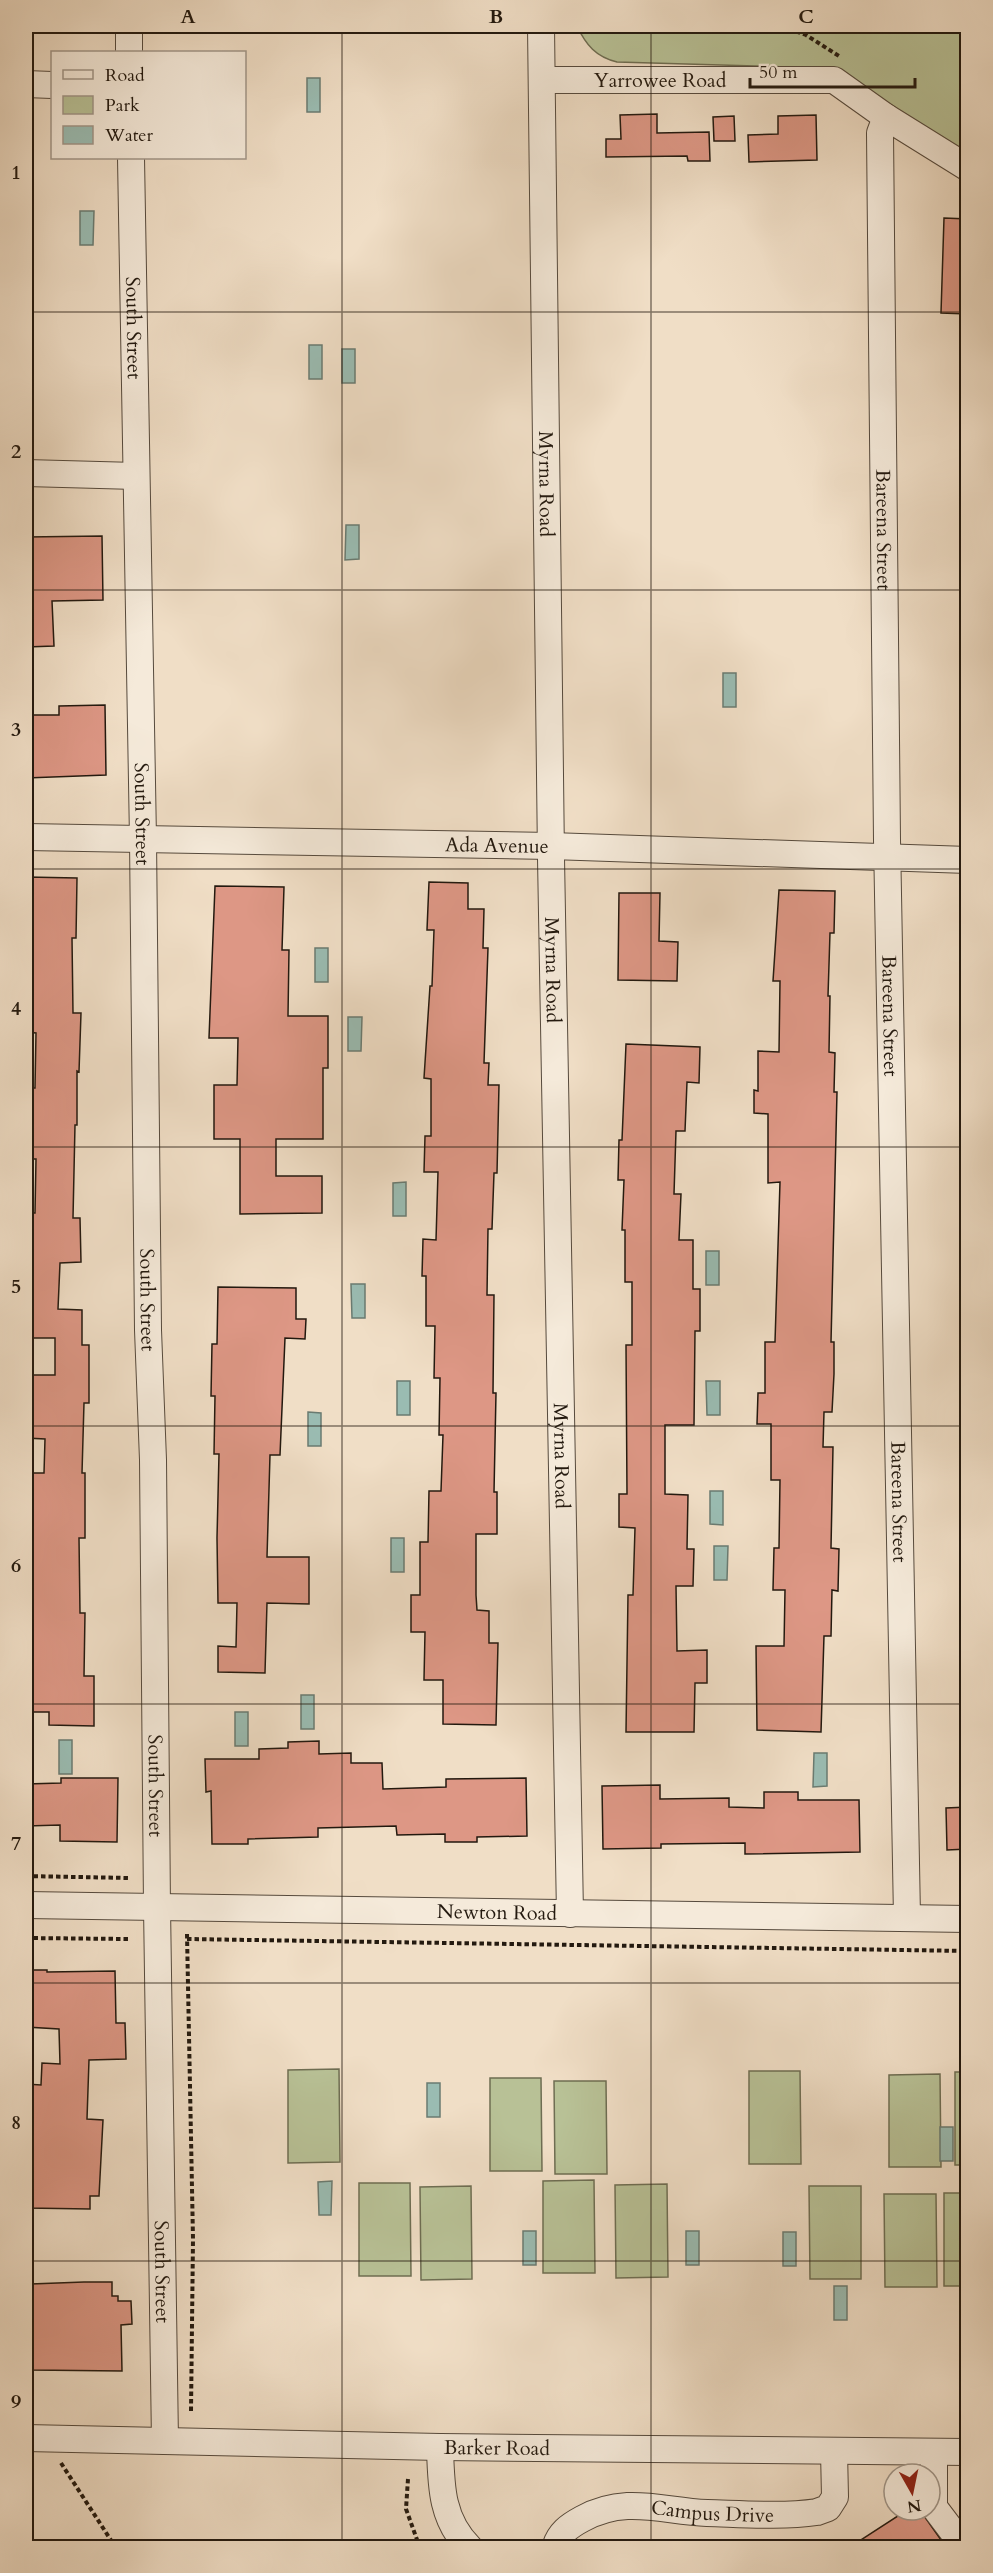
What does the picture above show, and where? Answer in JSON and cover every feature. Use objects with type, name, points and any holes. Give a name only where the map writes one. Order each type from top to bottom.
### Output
[{"type":"street","points":[[129,26],[129,51]]},
{"type":"street","name":"Myrna Road","points":[[541,26],[551,846],[570,1914]]},
{"type":"street","name":"Yarrowee Road","points":[[542,80],[834,80],[886,117],[968,168]]},
{"type":"street","points":[[26,84],[51,85]]},
{"type":"street","name":"Bareena Street","points":[[886,117],[880,133],[887,859],[907,1917]]},
{"type":"street","name":"South Street","points":[[131,159],[143,839],[148,1330],[153,1460],[165,2441]]},
{"type":"street","points":[[26,473],[136,476]]},
{"type":"street","name":"Ada Avenue","points":[[26,837],[551,846],[968,860]]},
{"type":"street","name":"Newton Road","points":[[26,1905],[968,1919]]},
{"type":"street","name":"Barker Road","points":[[26,2438],[440,2447],[968,2452]]},
{"type":"street","points":[[440,2447],[443,2502],[461,2538],[470,2547]]},
{"type":"street","name":"Campus Drive","points":[[555,2547],[558,2537],[567,2528],[600,2509],[620,2505],[642,2505],[705,2513],[818,2512],[828,2508],[835,2498],[834,2451]]},
{"type":"street","points":[[934,2452],[934,2507],[965,2547]]},
{"type":"path","points":[[26,1876],[128,1878]]},
{"type":"path","points":[[191,2411],[193,2239],[187,1937],[968,1951]]},
{"type":"path","points":[[26,1938],[128,1939]]},
{"type":"path","points":[[61,2463],[116,2547]]},
{"type":"path","points":[[408,2479],[406,2508],[420,2547]]},
{"type":"green space","points":[[577,26],[967,26],[967,155],[826,68],[617,62],[603,57],[592,49]]},
{"type":"green space","points":[[339,2069],[340,2162],[288,2163],[288,2070]]},
{"type":"green space","points":[[749,2071],[800,2071],[801,2164],[749,2164]]},
{"type":"green space","points":[[955,2072],[967,2072],[967,2165],[955,2165]]},
{"type":"green space","points":[[940,2074],[941,2167],[889,2167],[889,2075]]},
{"type":"green space","points":[[490,2078],[541,2078],[542,2171],[490,2171]]},
{"type":"green space","points":[[554,2081],[606,2081],[607,2174],[555,2174]]},
{"type":"green space","points":[[594,2180],[595,2273],[543,2273],[543,2181]]},
{"type":"green space","points":[[359,2183],[410,2183],[411,2276],[359,2276]]},
{"type":"green space","points":[[667,2184],[668,2277],[616,2278],[615,2185]]},
{"type":"green space","points":[[471,2186],[472,2279],[421,2280],[420,2187]]},
{"type":"green space","points":[[809,2186],[861,2186],[861,2279],[810,2279]]},
{"type":"green space","points":[[944,2193],[967,2193],[967,2286],[944,2286]]},
{"type":"green space","points":[[884,2194],[936,2194],[937,2287],[885,2287]]},
{"type":"water","points":[[307,78],[320,78],[320,112],[307,112]]},
{"type":"water","points":[[80,211],[94,211],[93,245],[80,245]]},
{"type":"water","points":[[309,345],[322,345],[322,379],[309,379]]},
{"type":"water","points":[[342,349],[355,349],[355,383],[342,383]]},
{"type":"water","points":[[346,525],[359,525],[359,559],[345,560]]},
{"type":"water","points":[[723,673],[736,673],[736,707],[723,707]]},
{"type":"water","points":[[315,948],[328,948],[328,982],[315,982]]},
{"type":"water","points":[[348,1017],[362,1017],[361,1051],[348,1051]]},
{"type":"water","points":[[406,1182],[406,1216],[393,1216],[393,1183]]},
{"type":"water","points":[[706,1251],[719,1251],[719,1285],[706,1285]]},
{"type":"water","points":[[351,1284],[365,1284],[365,1318],[352,1318]]},
{"type":"water","points":[[397,1381],[410,1381],[410,1415],[397,1415]]},
{"type":"water","points":[[706,1381],[720,1381],[720,1415],[707,1415]]},
{"type":"water","points":[[308,1412],[321,1413],[321,1446],[308,1446]]},
{"type":"water","points":[[710,1491],[723,1491],[723,1525],[710,1524]]},
{"type":"water","points":[[391,1538],[404,1538],[404,1572],[391,1572]]},
{"type":"water","points":[[714,1546],[728,1546],[727,1580],[714,1580]]},
{"type":"water","points":[[301,1695],[314,1695],[314,1729],[301,1729]]},
{"type":"water","points":[[235,1712],[248,1712],[248,1746],[235,1746]]},
{"type":"water","points":[[59,1740],[72,1740],[72,1774],[59,1774]]},
{"type":"water","points":[[814,1753],[827,1753],[827,1786],[813,1787]]},
{"type":"water","points":[[427,2083],[440,2083],[440,2117],[427,2117]]},
{"type":"water","points":[[940,2127],[953,2127],[953,2161],[940,2161]]},
{"type":"water","points":[[332,2181],[331,2215],[319,2215],[318,2182]]},
{"type":"water","points":[[523,2231],[536,2231],[536,2265],[523,2265]]},
{"type":"water","points":[[686,2231],[699,2231],[699,2265],[686,2265]]},
{"type":"water","points":[[783,2232],[796,2232],[796,2266],[783,2266]]},
{"type":"water","points":[[834,2286],[847,2286],[847,2320],[834,2320]]},
{"type":"building","points":[[657,114],[657,133],[709,132],[710,161],[688,161],[687,156],[606,157],[606,139],[621,139],[620,115]]},
{"type":"building","points":[[816,115],[817,160],[749,162],[748,135],[778,134],[778,116]]},
{"type":"building","points":[[734,116],[735,141],[714,141],[713,117]]},
{"type":"building","points":[[944,218],[968,219],[968,314],[941,313]]},
{"type":"building","points":[[102,536],[103,600],[52,601],[54,646],[26,647],[26,537]]},
{"type":"building","points":[[105,705],[106,775],[26,778],[26,715],[59,715],[59,706]]},
{"type":"building","points":[[26,877],[77,878],[76,938],[72,938],[73,1013],[81,1013],[73,1218],[80,1218],[81,1262],[60,1263],[58,1309],[82,1310],[82,1345],[89,1345],[89,1403],[84,1403],[82,1473],[85,1473],[85,1538],[79,1538],[80,1613],[85,1613],[84,1676],[94,1676],[94,1726],[49,1725],[49,1712],[33,1712],[33,1660],[26,1660],[26,1473],[44,1473],[45,1439],[26,1438],[27,1375],[55,1375],[55,1338],[26,1338],[26,1287],[28,1287],[26,1213],[35,1213],[36,1159],[26,1159],[26,1088],[35,1088],[36,1033],[26,1032],[26,981],[33,981],[33,925],[26,925]]},
{"type":"building","points":[[429,882],[468,883],[468,909],[484,909],[483,948],[488,948],[484,1063],[489,1063],[488,1085],[499,1085],[497,1173],[494,1173],[492,1229],[488,1229],[487,1295],[494,1295],[493,1393],[496,1393],[494,1492],[497,1492],[497,1534],[476,1534],[477,1610],[489,1611],[489,1643],[498,1643],[496,1725],[443,1724],[443,1680],[424,1680],[425,1632],[411,1632],[411,1595],[420,1595],[420,1542],[428,1542],[429,1491],[441,1491],[443,1435],[439,1435],[440,1378],[434,1378],[435,1326],[426,1326],[426,1276],[422,1276],[423,1239],[436,1240],[438,1172],[424,1172],[425,1136],[431,1136],[431,1079],[424,1078],[434,930],[427,930]]},
{"type":"building","points":[[215,886],[284,887],[282,950],[289,950],[288,1016],[328,1016],[328,1068],[323,1068],[323,1139],[276,1139],[276,1176],[322,1176],[322,1213],[240,1214],[240,1139],[214,1139],[214,1085],[237,1085],[238,1038],[209,1038]]},
{"type":"building","points":[[779,890],[835,891],[834,933],[830,933],[828,996],[830,996],[829,1052],[835,1053],[834,1092],[837,1092],[831,1342],[834,1342],[834,1374],[832,1412],[824,1412],[823,1447],[833,1447],[831,1548],[839,1549],[838,1591],[832,1590],[831,1636],[824,1636],[821,1732],[757,1730],[756,1646],[784,1646],[785,1590],[773,1590],[774,1548],[779,1548],[780,1480],[771,1480],[771,1424],[757,1424],[758,1393],[765,1393],[765,1342],[775,1342],[780,1182],[768,1183],[768,1114],[754,1113],[754,1090],[758,1091],[758,1051],[779,1052],[780,981],[773,981]]},
{"type":"building","points":[[619,893],[660,893],[659,941],[678,942],[677,981],[618,980]]},
{"type":"building","points":[[626,1044],[700,1047],[699,1083],[687,1082],[685,1131],[676,1131],[674,1194],[681,1194],[679,1240],[693,1240],[693,1289],[700,1289],[700,1331],[695,1331],[694,1425],[665,1425],[665,1494],[688,1495],[687,1549],[694,1549],[693,1586],[676,1586],[677,1651],[707,1650],[707,1683],[695,1683],[694,1732],[626,1732],[628,1595],[633,1595],[635,1528],[619,1527],[619,1494],[627,1494],[626,1345],[632,1345],[632,1282],[625,1282],[625,1230],[622,1230],[624,1180],[618,1180]]},
{"type":"building","points":[[218,1287],[296,1288],[296,1319],[306,1319],[305,1339],[285,1338],[280,1455],[270,1455],[267,1557],[309,1557],[309,1604],[267,1603],[265,1673],[218,1672],[218,1646],[236,1647],[237,1603],[218,1603],[219,1454],[214,1454],[215,1396],[211,1396],[212,1344],[217,1344]]},
{"type":"building","points":[[319,1741],[319,1754],[351,1753],[351,1763],[382,1763],[383,1789],[446,1787],[446,1779],[526,1778],[527,1836],[477,1837],[477,1842],[445,1842],[445,1834],[397,1835],[396,1826],[318,1828],[318,1837],[248,1839],[248,1844],[212,1844],[211,1791],[206,1792],[205,1759],[259,1759],[259,1749],[288,1748],[288,1742]]},
{"type":"building","points":[[61,1778],[118,1778],[117,1842],[60,1841],[60,1825],[26,1826],[26,1784],[61,1783]]},
{"type":"building","points":[[660,1785],[660,1799],[729,1798],[729,1807],[764,1808],[764,1792],[798,1792],[798,1800],[859,1800],[860,1852],[745,1854],[745,1843],[661,1844],[661,1848],[603,1849],[602,1786]]},
{"type":"building","points":[[968,1807],[968,1849],[947,1850],[946,1808]]},
{"type":"building","points":[[26,1970],[115,1971],[116,2023],[125,2023],[126,2059],[89,2060],[87,2119],[103,2120],[99,2196],[90,2196],[90,2209],[26,2208],[26,2084],[41,2085],[42,2063],[60,2064],[59,2029],[26,2027]]},
{"type":"building","points":[[112,2282],[112,2296],[118,2296],[118,2301],[131,2301],[132,2324],[121,2325],[122,2371],[31,2370],[31,2284]]},
{"type":"building","points":[[889,2522],[928,2522],[946,2547],[850,2547]]}]
